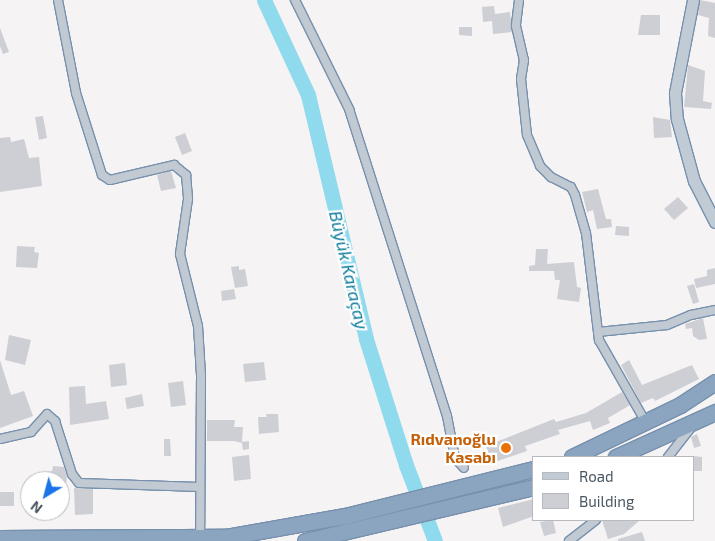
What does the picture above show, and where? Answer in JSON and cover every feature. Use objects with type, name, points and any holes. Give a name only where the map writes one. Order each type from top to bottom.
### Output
[{"type":"highway","points":[[574,456],[680,405],[715,382]]},
{"type":"highway","points":[[618,456],[714,414]]},
{"type":"highway","points":[[0,538],[200,539],[257,532],[348,515],[480,484],[532,470]]},
{"type":"highway","points":[[305,541],[340,538],[360,530],[532,488]]},
{"type":"street","points":[[58,0],[76,93],[102,175],[110,180],[174,165],[186,175],[188,199],[180,254],[198,326],[200,539]]},
{"type":"street","points":[[295,0],[349,109],[447,416],[454,458],[464,468]]},
{"type":"street","points":[[519,0],[516,26],[524,60],[521,79],[527,135],[540,166],[551,177],[571,187],[579,205],[590,262],[598,332],[602,348],[645,421]]},
{"type":"street","points":[[693,0],[675,93],[677,119],[694,181],[715,222]]},
{"type":"street","points":[[598,332],[667,326],[691,315],[715,310]]},
{"type":"street","points":[[0,439],[30,432],[47,414],[55,421],[72,474],[79,483],[200,488]]},
{"type":"street","points":[[669,456],[694,423]]},
{"type":"street","points":[[569,541],[595,521]]},
{"type":"building","points":[[700,0],[715,3],[715,38],[708,36],[709,18],[698,15]]},
{"type":"building","points":[[494,6],[495,14],[510,12],[512,32],[493,34],[492,21],[483,22],[482,7]]},
{"type":"building","points":[[641,15],[660,15],[660,35],[638,35]]},
{"type":"building","points":[[459,27],[472,27],[472,36],[459,35]]},
{"type":"building","points":[[0,28],[9,52],[3,54],[0,46]]},
{"type":"building","points":[[688,65],[705,71],[703,101],[712,103],[711,109],[684,107]]},
{"type":"building","points":[[43,116],[47,138],[39,140],[35,117]]},
{"type":"building","points":[[653,117],[670,120],[672,137],[654,138]]},
{"type":"building","points":[[185,133],[192,151],[182,155],[175,137]]},
{"type":"building","points":[[10,137],[11,142],[24,139],[29,158],[39,157],[42,186],[0,192],[0,138]]},
{"type":"building","points":[[171,171],[176,188],[161,191],[157,175]]},
{"type":"building","points":[[598,189],[606,219],[611,219],[612,227],[597,229],[593,210],[587,212],[582,192]]},
{"type":"building","points":[[678,197],[688,208],[674,220],[664,209]]},
{"type":"building","points":[[616,226],[629,227],[629,236],[615,235]]},
{"type":"building","points":[[17,246],[35,247],[34,252],[39,253],[37,268],[16,267]]},
{"type":"building","points":[[536,249],[548,249],[547,264],[574,262],[577,287],[581,288],[579,302],[557,299],[560,280],[555,280],[554,271],[529,271],[529,266],[535,265]]},
{"type":"building","points":[[239,266],[239,270],[245,269],[248,286],[235,288],[231,267]]},
{"type":"building","points":[[715,268],[715,284],[696,288],[694,279],[707,276],[707,270]]},
{"type":"building","points":[[694,284],[699,302],[693,304],[687,286]]},
{"type":"building","points":[[234,289],[236,299],[222,301],[221,291]]},
{"type":"building","points":[[703,318],[707,339],[699,340],[693,336],[692,328],[686,329],[685,324]]},
{"type":"building","points":[[9,335],[31,340],[25,365],[5,360]]},
{"type":"building","points":[[0,360],[11,395],[24,391],[33,416],[0,428]]},
{"type":"building","points":[[629,360],[642,385],[692,365],[699,379],[655,401],[653,398],[641,403],[621,365]]},
{"type":"building","points":[[264,362],[266,380],[245,382],[243,364]]},
{"type":"building","points":[[125,363],[127,385],[111,387],[109,365]]},
{"type":"building","points":[[183,381],[186,405],[171,407],[168,383]]},
{"type":"building","points":[[85,386],[86,404],[106,401],[109,419],[70,425],[69,387]]},
{"type":"building","points":[[622,392],[630,405],[608,418],[610,423],[593,430],[590,421],[558,430],[560,434],[525,446],[527,451],[492,463],[486,446],[554,419],[556,422],[586,413]]},
{"type":"building","points":[[142,394],[144,406],[127,409],[125,398]]},
{"type":"building","points":[[266,414],[278,414],[279,432],[259,434],[258,417],[267,417]]},
{"type":"building","points":[[207,420],[235,420],[234,427],[243,427],[242,442],[249,441],[249,449],[243,450],[242,443],[234,441],[207,441]]},
{"type":"building","points":[[697,434],[701,446],[694,448],[691,437]]},
{"type":"building","points":[[164,439],[170,439],[171,456],[164,456]]},
{"type":"building","points":[[249,455],[251,479],[234,481],[232,457]]},
{"type":"building","points":[[695,456],[702,457],[702,471],[695,471]]},
{"type":"building","points":[[53,466],[64,467],[65,471],[52,471]]},
{"type":"building","points":[[74,488],[93,489],[93,514],[75,515]]},
{"type":"building","points":[[0,492],[14,492],[14,506],[0,506]]},
{"type":"building","points":[[532,500],[532,517],[503,527],[498,508]]},
{"type":"building","points":[[553,521],[556,533],[544,536],[540,522]]},
{"type":"building","points":[[602,521],[639,521],[624,534],[608,539]]},
{"type":"building","points":[[642,532],[645,541],[618,541],[618,539]]},
{"type":"waterway","name":"Büyük Karaçay","points":[[264,0],[308,95],[366,339],[406,465],[435,541]]},
{"type":"place","name":"Rıdvanoğlu Kasabı","points":[[506,448]]}]
